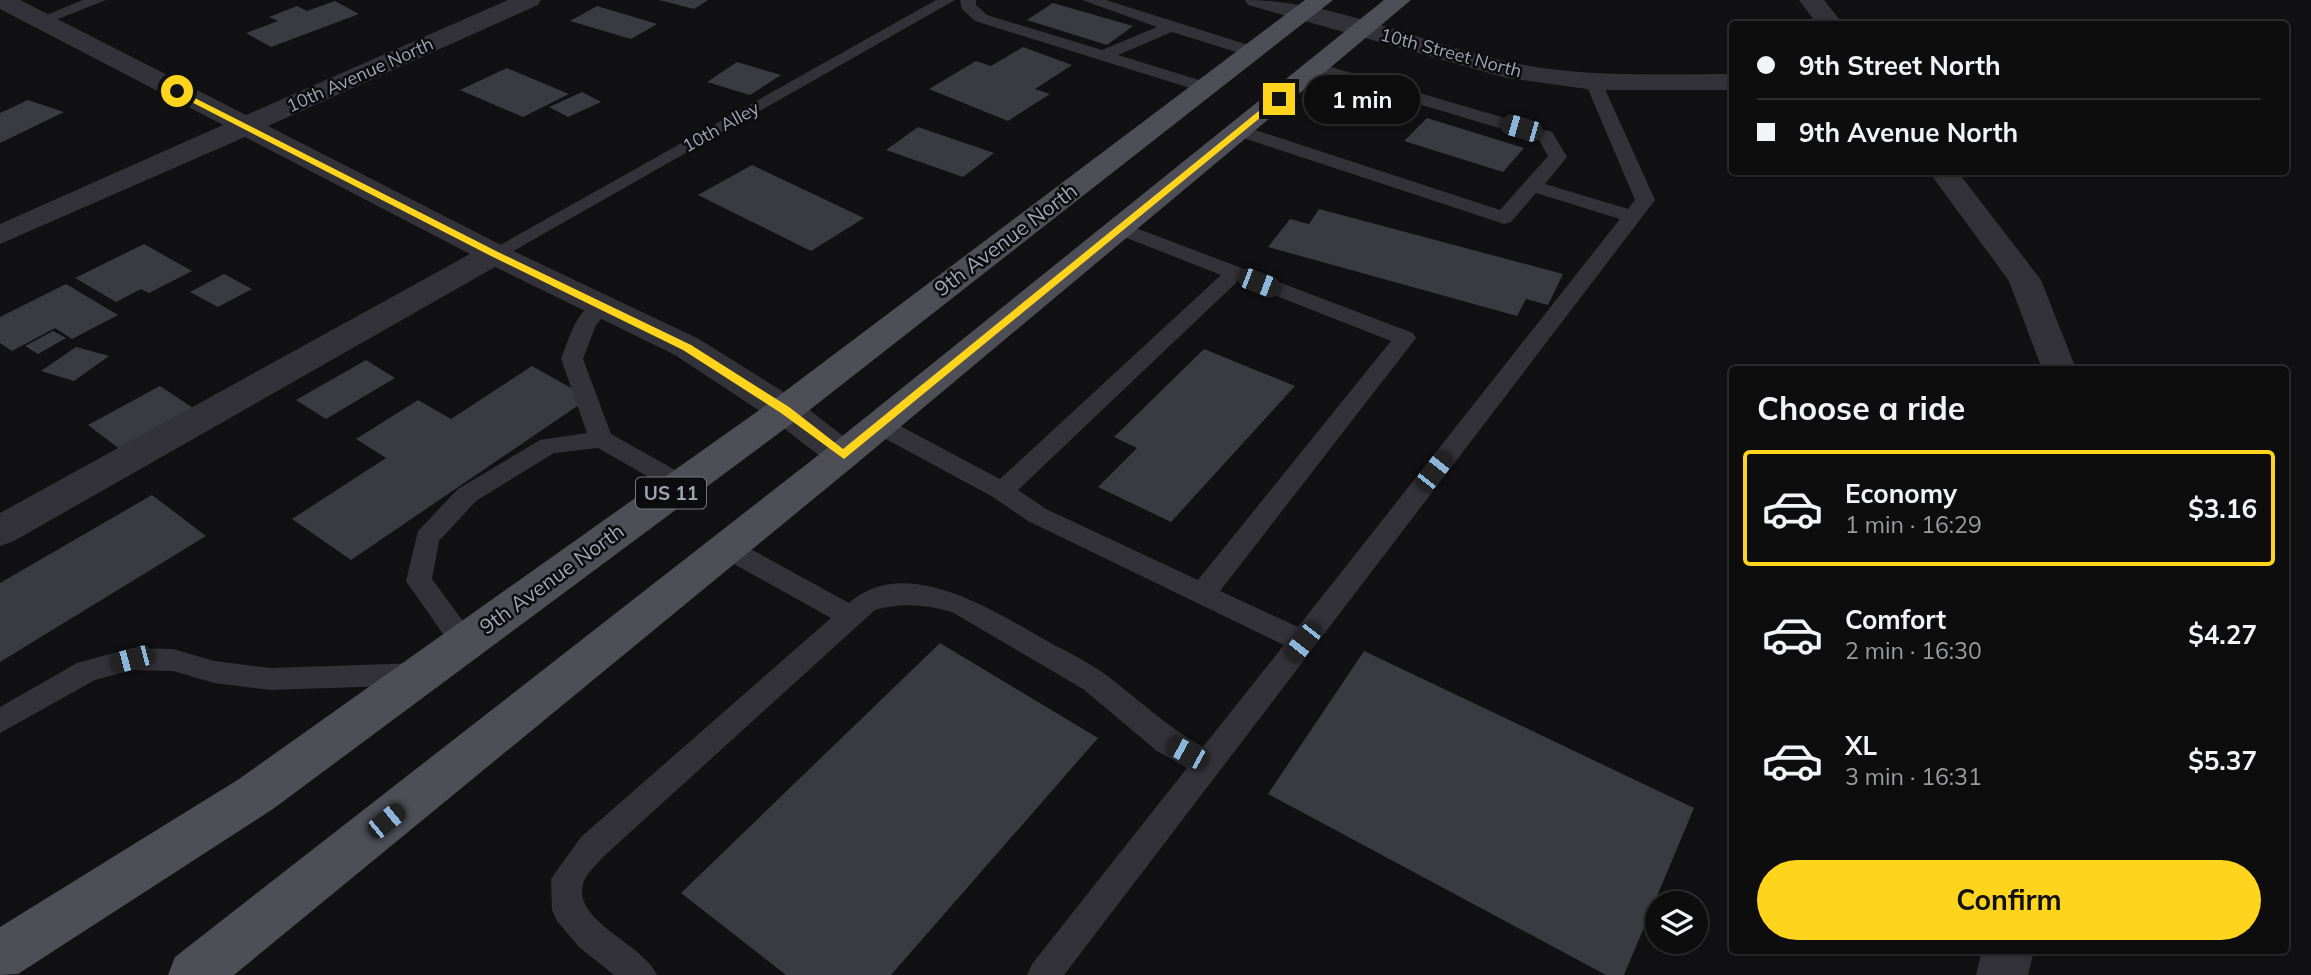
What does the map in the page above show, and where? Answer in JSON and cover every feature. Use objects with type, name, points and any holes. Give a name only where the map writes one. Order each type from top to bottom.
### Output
[{"type":"main road","points":[[194,975],[844,455],[1399,0]]},
{"type":"main road","name":"9th Avenue North","points":[[0,956],[256,794],[465,643],[785,410],[1312,7]]},
{"type":"street","points":[[1,0],[494,254],[687,347],[785,410],[844,455]]},
{"type":"street","name":"10th Avenue North","points":[[0,235],[529,0]]},
{"type":"street","name":"10th Street North","points":[[1257,0],[1312,7],[1364,30],[1507,70],[1594,82],[1729,82]]},
{"type":"street","points":[[1811,0],[1828,21]]},
{"type":"street","points":[[1945,175],[2025,280],[2058,366]]},
{"type":"street","points":[[0,531],[494,254]]},
{"type":"street","points":[[2003,975],[2007,954]]},
{"type":"lane","points":[[42,20],[98,0]]},
{"type":"lane","name":"10th Alley","points":[[494,254],[947,0]]},
{"type":"lane","points":[[968,0],[968,6],[981,18],[1206,88]]},
{"type":"lane","points":[[1090,0],[1252,52]]},
{"type":"lane","points":[[999,1],[994,11],[1002,16],[1085,44],[1097,54]]},
{"type":"lane","points":[[1097,54],[1172,26]]},
{"type":"lane","points":[[1240,131],[1504,218],[1558,157],[1546,136],[1317,68]]},
{"type":"lane","points":[[1044,975],[1645,200],[1594,82]]},
{"type":"lane","points":[[1532,186],[1632,216]]},
{"type":"lane","points":[[1121,229],[1405,338],[1204,592]]},
{"type":"lane","points":[[1002,491],[1234,274]]},
{"type":"lane","points":[[601,306],[586,323],[572,359],[601,439]]},
{"type":"lane","points":[[879,425],[1002,491],[1037,515],[1204,592],[1303,642]]},
{"type":"lane","points":[[465,643],[419,581],[426,538],[467,495],[548,446],[601,439],[682,485]]},
{"type":"lane","points":[[727,548],[849,616]]},
{"type":"lane","points":[[640,975],[591,936],[568,910],[567,879],[593,847],[866,603],[888,596],[928,595],[961,606],[1093,681],[1121,700],[1167,742],[1208,765]]},
{"type":"lane","points":[[0,720],[87,671],[132,659],[173,660],[214,673],[270,679],[422,674]]},
{"type":"building","points":[[659,0],[708,0],[694,9]]},
{"type":"building","points":[[335,1],[359,14],[271,47],[246,33],[278,21],[269,17],[297,6],[307,11]]},
{"type":"building","points":[[1053,3],[1133,26],[1107,45],[1027,20]]},
{"type":"building","points":[[597,6],[657,24],[631,39],[570,21]]},
{"type":"building","points":[[1023,47],[1072,65],[1035,89],[1050,94],[1008,121],[929,89],[976,61],[991,66]]},
{"type":"building","points":[[737,62],[781,75],[750,95],[707,82]]},
{"type":"building","points":[[507,68],[569,94],[523,117],[460,90]]},
{"type":"building","points":[[582,92],[601,102],[568,117],[549,107]]},
{"type":"building","points":[[28,100],[64,112],[0,143],[0,113]]},
{"type":"building","points":[[1427,118],[1524,148],[1503,172],[1404,141]]},
{"type":"building","points":[[918,127],[994,153],[963,177],[886,150]]},
{"type":"building","points":[[752,165],[864,218],[811,251],[698,195]]},
{"type":"building","points":[[1319,209],[1563,274],[1548,305],[1526,299],[1517,316],[1268,247],[1290,219],[1309,224]]},
{"type":"building","points":[[144,244],[192,271],[149,293],[141,289],[116,302],[75,278]]},
{"type":"building","points":[[224,274],[252,289],[218,307],[190,292]]},
{"type":"building","points":[[66,284],[118,315],[72,339],[55,328],[12,351],[0,343],[0,317]]},
{"type":"building","points":[[53,331],[66,338],[38,354],[25,346]]},
{"type":"building","points":[[76,347],[109,356],[74,381],[41,371]]},
{"type":"building","points":[[1204,349],[1295,386],[1171,522],[1098,487],[1137,448],[1114,437]]},
{"type":"building","points":[[366,360],[395,378],[326,419],[296,400]]},
{"type":"building","points":[[532,366],[589,398],[351,560],[292,519],[386,458],[356,439],[418,400],[451,419]]},
{"type":"building","points":[[160,386],[199,412],[125,453],[88,425]]},
{"type":"building","points":[[152,495],[206,536],[0,662],[0,583]]},
{"type":"building","points":[[940,643],[1098,738],[891,975],[786,975],[681,893]]},
{"type":"building","points":[[1364,651],[1694,808],[1659,891],[1645,891],[1645,925],[1624,975],[1606,975],[1268,794]]},
{"type":"route","points":[[177,91],[494,254],[687,347],[785,410],[844,455],[1279,99]]}]
